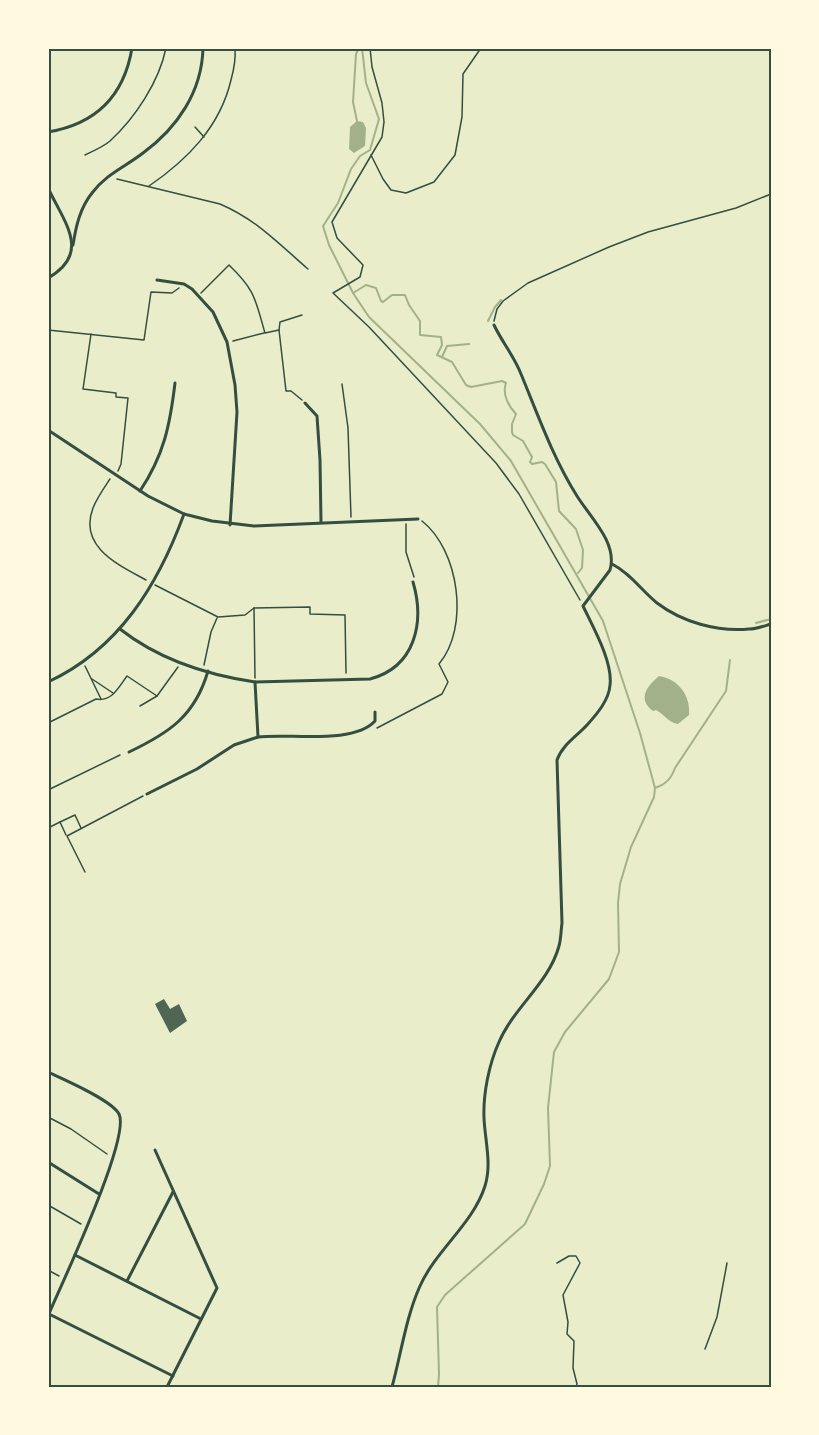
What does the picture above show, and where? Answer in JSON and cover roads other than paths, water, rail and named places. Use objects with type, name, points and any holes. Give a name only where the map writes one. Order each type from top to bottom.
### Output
[{"type":"street","points":[[48,132],[75,126],[104,106],[122,82],[132,48]]},
{"type":"street","points":[[48,278],[66,264],[71,255],[78,218],[91,194],[108,175],[144,152],[182,114],[198,81],[203,48]]},
{"type":"street","points":[[48,188],[73,244]]},
{"type":"street","points":[[157,280],[184,284],[199,296],[217,320],[226,342],[235,385],[237,412],[230,525]]},
{"type":"street","points":[[392,1387],[412,1308],[421,1285],[440,1254],[475,1209],[485,1186],[489,1164],[484,1116],[485,1103],[488,1081],[499,1043],[520,1006],[553,962],[560,945],[562,923],[557,760],[564,747],[597,713],[607,696],[611,682],[606,658],[584,606],[595,593],[612,564],[609,548],[570,483],[538,418],[521,373],[494,325]]},
{"type":"street","points":[[140,491],[158,462],[166,440],[175,383]]},
{"type":"street","points":[[305,403],[317,416],[321,522]]},
{"type":"street","points":[[48,430],[140,491],[184,514],[230,525],[418,519]]},
{"type":"street","points":[[48,682],[83,662],[120,629],[153,584],[169,554],[184,514]]},
{"type":"street","points":[[612,564],[620,568],[657,603],[676,615],[694,622],[731,629],[750,629],[771,624]]},
{"type":"street","points":[[120,629],[141,644],[181,663],[255,682],[370,679],[387,673],[404,657],[416,634],[419,619],[418,599],[413,582]]},
{"type":"street","points":[[129,752],[158,738],[178,723],[200,694],[206,670]]},
{"type":"street","points":[[255,682],[258,737]]},
{"type":"street","points":[[147,794],[197,770],[234,745],[258,737],[348,734],[372,724],[375,721],[375,712]]},
{"type":"street","points":[[48,1072],[97,1097],[115,1109],[120,1119],[113,1157],[87,1228],[48,1315],[172,1376]]},
{"type":"street","points":[[155,1150],[217,1288],[167,1387]]},
{"type":"street","points":[[48,1162],[99,1194]]},
{"type":"street","points":[[127,1282],[173,1192]]},
{"type":"street","points":[[75,1255],[201,1319]]},
{"type":"waterway","points":[[357,121],[353,102],[356,54],[359,48]]},
{"type":"waterway","points":[[362,48],[366,83],[379,119],[370,150],[360,156],[351,169],[338,203],[323,226],[329,245],[353,293],[369,317],[480,424],[511,461],[603,621],[640,733],[655,788],[654,797],[631,847],[620,884],[619,952],[609,979],[565,1032],[554,1052],[548,1108],[550,1166],[544,1184],[525,1224],[445,1295],[437,1307],[438,1387]]},
{"type":"waterway","points":[[353,293],[366,285],[376,288],[383,302],[392,295],[405,295],[420,321],[420,335],[441,337],[442,345],[437,355],[452,362],[466,385],[471,387],[502,381],[506,383],[506,399],[516,414],[512,424],[513,435],[523,441],[532,457],[530,462],[532,464],[542,462],[545,464],[556,482],[559,511],[576,529],[583,550],[582,568],[578,573]]},
{"type":"waterway","points":[[488,321],[501,300]]},
{"type":"waterway","points":[[442,357],[447,346],[469,344]]},
{"type":"waterway","points":[[756,623],[771,619]]},
{"type":"waterway","points":[[655,788],[670,778],[726,691],[730,660]]}]
